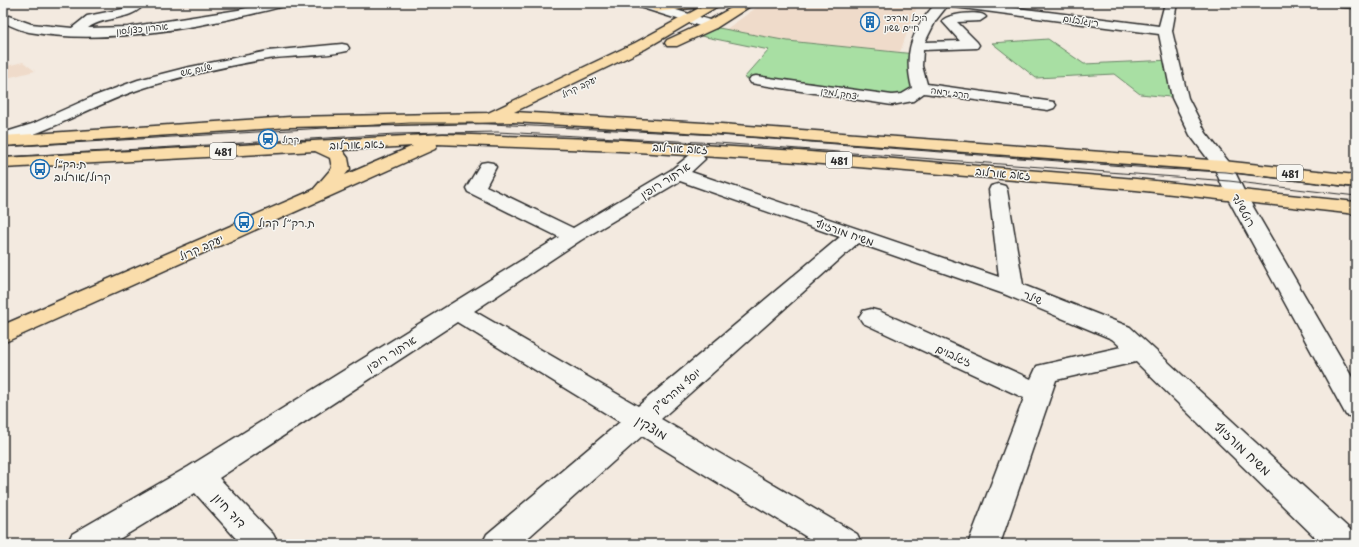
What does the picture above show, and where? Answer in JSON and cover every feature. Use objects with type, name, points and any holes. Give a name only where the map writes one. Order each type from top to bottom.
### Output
[{"type":"main road","points":[[656,8],[702,3]]},
{"type":"main road","name":"יעקב קרול","points":[[3,335],[491,117],[640,46],[716,3]]},
{"type":"main road","name":"יעקב קרול","points":[[443,139],[473,131],[513,117],[711,25],[748,3]]},
{"type":"main road","points":[[567,92],[558,100],[557,107],[560,111],[573,117],[604,123]]},
{"type":"main road","name":"זאב אורלוב","points":[[3,140],[290,122],[513,117],[721,129],[1223,166],[1356,181]]},
{"type":"main road","name":"זאב אורלוב","points":[[3,163],[443,139],[511,140],[702,149],[1235,193],[1356,208]]},
{"type":"main road","points":[[307,199],[331,181],[341,169],[339,156],[328,149],[312,145]]},
{"type":"street","points":[[75,32],[92,19],[126,12],[139,3]]},
{"type":"street","name":"אהרון כצנלסון","points":[[3,18],[29,28],[75,32],[128,31],[150,29],[238,14],[280,3]]},
{"type":"street","points":[[640,3],[711,25]]},
{"type":"street","name":"הרב ירמה","points":[[943,3],[931,18],[915,54],[915,65],[920,88],[1048,105]]},
{"type":"street","name":"רינגלבלום","points":[[950,3],[1165,31]]},
{"type":"street","name":"רוטשילד","points":[[1171,3],[1165,31],[1180,98],[1198,136],[1223,166],[1235,193],[1356,408]]},
{"type":"street","points":[[1340,3],[1356,4]]},
{"type":"street","points":[[1022,12],[1045,29]]},
{"type":"street","points":[[931,18],[948,21],[951,19],[987,16]]},
{"type":"street","points":[[918,46],[972,45],[948,21]]},
{"type":"street","name":"שלום אש","points":[[3,140],[38,128],[98,100],[143,83],[185,72],[268,55],[342,48]]},
{"type":"street","name":"יצחק למדן","points":[[756,80],[892,100],[906,99],[916,93],[920,88]]},
{"type":"street","points":[[58,119],[58,123],[62,128],[83,136]]},
{"type":"street","name":"ארתור רופין","points":[[83,544],[198,476],[574,236],[678,174],[696,159]]},
{"type":"street","points":[[487,167],[475,188],[574,236]]},
{"type":"street","name":"משיח מורזיוף","points":[[678,174],[1012,289]]},
{"type":"street","name":"שילר","points":[[998,190],[1012,289],[1121,333],[1141,352]]},
{"type":"street","name":"יוסף מהרש\"ק","points":[[498,544],[855,235]]},
{"type":"street","name":"מוצקין","points":[[457,310],[846,544]]},
{"type":"street","name":"זיגלבוים","points":[[871,317],[1038,393]]},
{"type":"street","points":[[984,544],[1046,373],[1141,352]]},
{"type":"street","name":"משיח מורזיוף","points":[[1141,352],[1344,544]]},
{"type":"street","name":"דוד חיון","points":[[198,476],[262,544]]},
{"type":"shaded area","points":[[763,3],[918,4],[900,52],[788,41],[725,30]]},
{"type":"shaded area","points":[[23,62],[35,71],[3,79],[3,67]]},
{"type":"green space","points":[[708,26],[788,41],[915,54],[920,88],[906,99],[744,78],[769,50],[691,34]]},
{"type":"green space","points":[[1048,39],[1084,64],[1172,60],[1180,98],[1140,94],[1114,74],[1036,78],[992,43]]},
{"type":"tram line","points":[[3,147],[410,123],[470,123],[719,135],[1163,169],[1226,172],[1356,188]]},
{"type":"tram line","points":[[3,157],[395,134],[497,132],[718,143],[1229,181],[1356,196]]},
{"type":"place","name":"היכל מרדכי חיים ששון","points":[[870,22]]},
{"type":"place","name":"קרול","points":[[268,139]]},
{"type":"place","name":"ת.רק״ל קרול/אורלוב","points":[[40,169]]},
{"type":"place","name":"ת.רק״ל קרול","points":[[244,222]]}]
